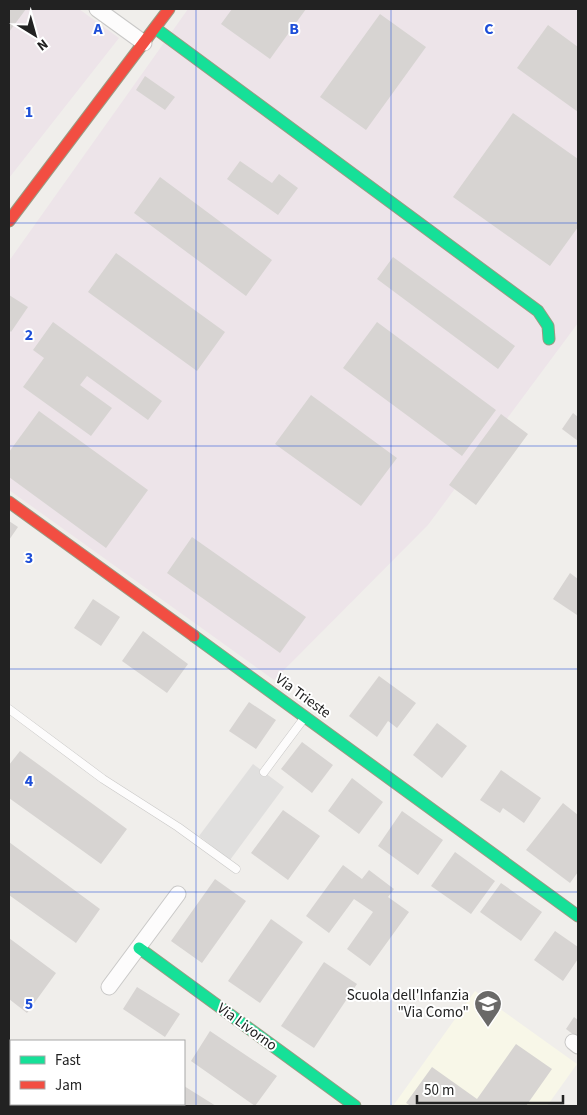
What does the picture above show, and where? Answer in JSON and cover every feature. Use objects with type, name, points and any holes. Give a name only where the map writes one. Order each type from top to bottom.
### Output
[{"type":"street","points":[[97,9],[144,43]]},
{"type":"street","points":[[9,221],[169,9]]},
{"type":"street","points":[[155,28],[538,311],[548,326],[549,338]]},
{"type":"street","name":"Via Trieste","points":[[9,502],[306,716],[578,916]]},
{"type":"street","points":[[110,987],[178,894]]},
{"type":"street","name":"Via Livorno","points":[[139,948],[355,1106]]},
{"type":"lane","points":[[9,709],[103,779],[178,827],[236,869]]},
{"type":"lane","points":[[264,772],[306,716]]},
{"type":"shaded area","points":[[9,9],[79,9],[119,38],[9,178]]},
{"type":"shaded area","points":[[188,9],[578,9],[578,323],[428,525],[274,680],[9,490],[9,261]]},
{"type":"shaded area","points":[[253,764],[284,787],[230,860],[199,836]]},
{"type":"shaded area","name":"Scuola dell'Infanzia \"Via Como\"","points":[[475,991],[577,1064],[547,1106],[393,1106]]},
{"type":"building","points":[[9,9],[26,9],[9,32]]},
{"type":"building","points":[[232,9],[306,9],[270,59],[221,24]]},
{"type":"building","points":[[380,14],[426,47],[366,130],[320,97]]},
{"type":"building","points":[[548,25],[578,47],[578,112],[517,68]]},
{"type":"building","points":[[145,76],[175,97],[165,110],[136,90]]},
{"type":"building","points":[[513,113],[578,159],[578,227],[550,266],[453,197]]},
{"type":"building","points":[[240,161],[272,183],[279,174],[298,188],[278,215],[227,179]]},
{"type":"building","points":[[160,177],[272,260],[246,296],[134,213]]},
{"type":"building","points":[[116,253],[225,332],[197,371],[88,292]]},
{"type":"building","points":[[393,257],[515,346],[498,369],[377,279]]},
{"type":"building","points":[[9,295],[28,307],[11,332],[9,330]]},
{"type":"building","points":[[53,322],[162,401],[148,420],[87,376],[80,385],[112,408],[91,436],[23,387],[44,358],[33,350]]},
{"type":"building","points":[[377,322],[496,410],[462,456],[343,368]]},
{"type":"building","points":[[311,395],[397,458],[361,506],[275,444]]},
{"type":"building","points":[[39,411],[148,490],[106,548],[9,477],[9,452]]},
{"type":"building","points":[[573,413],[578,417],[578,441],[562,429]]},
{"type":"building","points":[[501,414],[528,434],[476,505],[449,485]]},
{"type":"building","points":[[9,521],[18,527],[9,540]]},
{"type":"building","points":[[192,537],[306,617],[280,653],[167,573]]},
{"type":"building","points":[[570,573],[578,579],[577,615],[553,599]]},
{"type":"building","points":[[93,599],[120,617],[101,646],[74,628]]},
{"type":"building","points":[[143,631],[188,664],[167,693],[122,661]]},
{"type":"building","points":[[379,676],[416,703],[397,728],[388,721],[377,737],[349,716]]},
{"type":"building","points":[[249,702],[276,720],[256,749],[229,731]]},
{"type":"building","points":[[437,723],[467,746],[442,778],[413,755]]},
{"type":"building","points":[[302,742],[333,765],[312,793],[281,769]]},
{"type":"building","points":[[20,751],[127,829],[101,864],[9,798],[9,765]]},
{"type":"building","points":[[501,770],[541,798],[524,823],[503,808],[500,813],[480,800]]},
{"type":"building","points":[[352,778],[383,802],[359,834],[328,811]]},
{"type":"building","points":[[563,803],[578,815],[578,872],[570,883],[526,850]]},
{"type":"building","points":[[283,810],[320,836],[288,880],[251,853]]},
{"type":"building","points":[[402,811],[443,840],[418,875],[378,846]]},
{"type":"building","points":[[9,842],[100,909],[76,943],[9,895]]},
{"type":"building","points":[[455,852],[495,881],[471,914],[431,886]]},
{"type":"building","points":[[343,865],[362,879],[369,870],[394,889],[388,897],[409,912],[370,966],[347,949],[373,912],[354,899],[329,933],[306,916]]},
{"type":"building","points":[[215,879],[246,901],[202,963],[171,941]]},
{"type":"building","points":[[501,883],[542,912],[521,941],[480,912]]},
{"type":"building","points":[[271,919],[303,942],[260,1003],[228,981]]},
{"type":"building","points":[[555,931],[578,947],[578,959],[563,981],[534,960]]},
{"type":"building","points":[[9,938],[56,973],[27,1013],[9,999]]},
{"type":"building","points":[[324,962],[357,984],[314,1048],[281,1026]]},
{"type":"building","points":[[137,987],[180,1014],[165,1037],[123,1009]]},
{"type":"building","points":[[574,1017],[578,1020],[578,1038],[566,1029]]},
{"type":"building","points":[[210,1031],[277,1076],[255,1106],[191,1061]]},
{"type":"building","points":[[516,1044],[552,1069],[526,1106],[411,1106],[406,1103],[432,1067],[477,1099]]},
{"type":"building","points":[[185,1087],[216,1106],[170,1106],[185,1105]]},
{"type":"building","points":[[82,1105],[84,1106],[64,1106]]},
{"type":"traffic: fast","points":[[155,28],[538,311],[548,326],[549,339]]},
{"type":"traffic: fast","points":[[194,636],[578,916]]},
{"type":"traffic: fast","points":[[139,948],[355,1106]]},
{"type":"traffic: jam","points":[[9,221],[169,9]]},
{"type":"traffic: jam","points":[[9,502],[194,636]]},
{"type":"place","name":"Scuola dell'Infanzia \"Via Como\"","points":[[488,1028]]}]
